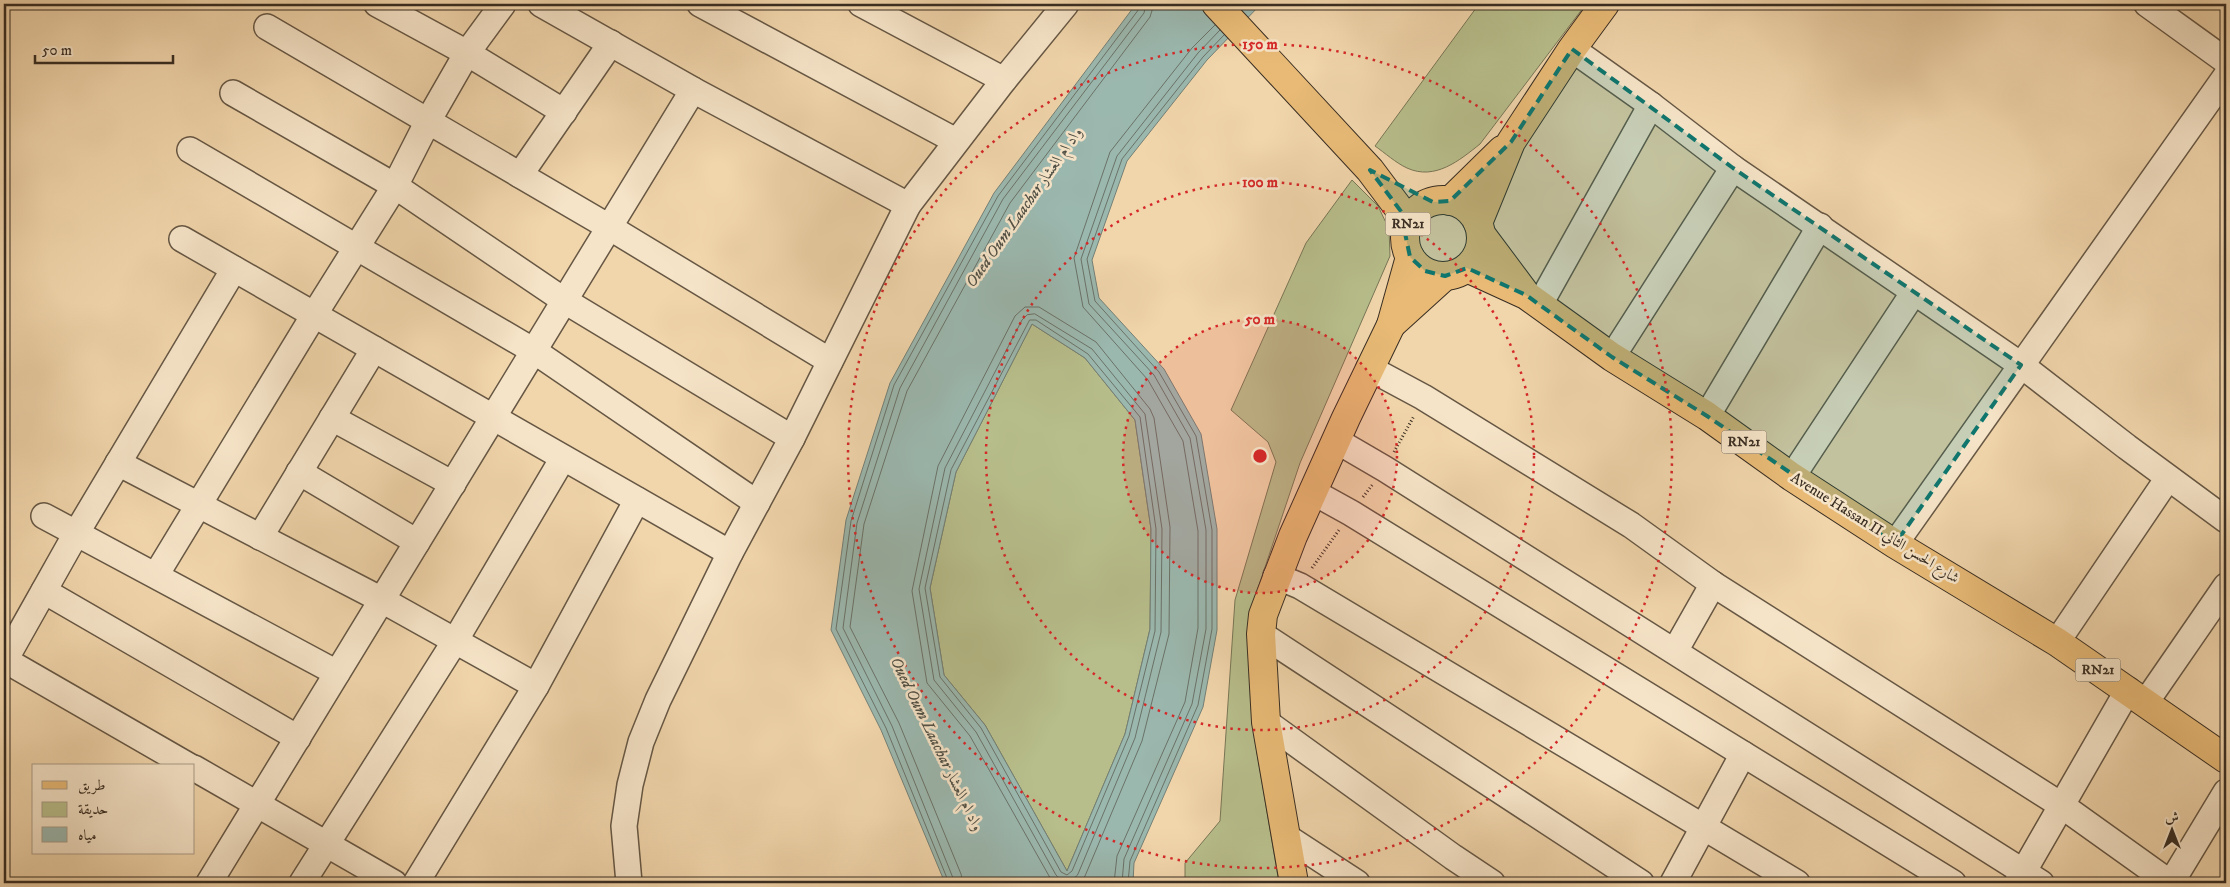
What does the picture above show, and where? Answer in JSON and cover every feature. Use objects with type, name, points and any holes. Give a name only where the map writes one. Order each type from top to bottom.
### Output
[{"type":"main road","name":"Avenue Hassan II شارع الحسن الثاني","points":[[1216,4],[1370,170],[1409,222]]},
{"type":"main road","points":[[1391,325],[1479,253],[1480,228],[1511,142],[1572,49],[1605,4]]},
{"type":"main road","points":[[1442,201],[1511,142]]},
{"type":"main road","name":"Avenue Hassan II شارع الحسن الثاني","points":[[1370,170],[1442,201],[1467,208],[1533,299]]},
{"type":"main road","name":"RN21","points":[[1410,256],[1406,245],[1405,233],[1409,222],[1418,209],[1442,201]]},
{"type":"main road","name":"Avenue Hassan II شارع الحسن الثاني","points":[[1410,256],[1424,271],[1456,272],[1533,299],[1612,357],[1707,416],[1792,477],[1894,544],[2057,642],[2226,759]]},
{"type":"main road","points":[[1294,883],[1266,722],[1261,634],[1263,615],[1288,581],[1313,492],[1369,368],[1391,325],[1410,256]]},
{"type":"street","points":[[377,4],[466,53],[564,112]]},
{"type":"street","points":[[156,575],[197,505],[395,186],[466,53],[503,4]]},
{"type":"street","points":[[541,4],[693,90],[908,205]]},
{"type":"street","points":[[700,4],[956,141]]},
{"type":"street","points":[[629,883],[624,826],[630,785],[641,742],[658,700],[730,553],[792,438],[908,205],[956,141],[1066,4]]},
{"type":"street","points":[[2147,4],[2226,61]]},
{"type":"street","points":[[867,5],[1004,80]]},
{"type":"street","points":[[266,27],[609,227],[830,360]]},
{"type":"street","points":[[520,175],[611,43]]},
{"type":"street","points":[[1572,49],[1651,105],[1733,168],[2021,365],[2226,520]]},
{"type":"street","points":[[1894,544],[2226,76]]},
{"type":"street","points":[[209,883],[693,90]]},
{"type":"street","points":[[233,93],[395,186],[565,301],[792,438]]},
{"type":"street","points":[[1533,299],[1651,105]]},
{"type":"street","points":[[190,150],[534,351],[757,504]]},
{"type":"street","points":[[1612,357],[1733,168]]},
{"type":"street","points":[[1707,416],[1820,226]]},
{"type":"street","points":[[182,240],[730,553]]},
{"type":"street","points":[[186,764],[5,660],[77,532],[234,269]]},
{"type":"street","points":[[1792,477],[1914,292]]},
{"type":"street","points":[[260,537],[374,349]]},
{"type":"street","points":[[1369,368],[1423,397],[1632,525],[1713,584],[2061,805],[2171,883],[2226,792]]},
{"type":"street","points":[[332,418],[453,484]]},
{"type":"street","points":[[1336,440],[1675,651],[2027,880],[2061,805],[2137,696],[2226,586]]},
{"type":"street","points":[[302,883],[455,641],[563,458]]},
{"type":"street","points":[[118,463],[382,600],[536,686]]},
{"type":"street","points":[[299,472],[417,542]]},
{"type":"street","points":[[2057,642],[2168,478]]},
{"type":"street","points":[[1313,492],[1351,513],[1953,883]]},
{"type":"street","points":[[416,883],[536,686],[637,500]]},
{"type":"street","points":[[44,516],[337,673]]},
{"type":"street","points":[[1288,581],[1703,829],[1797,883]]},
{"type":"street","points":[[1675,651],[1713,584]]},
{"type":"street","points":[[44,591],[298,738]]},
{"type":"street","points":[[1261,634],[1642,883]]},
{"type":"street","points":[[1266,722],[1453,858],[1492,883]]},
{"type":"street","points":[[1673,883],[1743,754]]},
{"type":"street","points":[[195,769],[394,883]]},
{"type":"street","points":[[1285,836],[1357,883]]},
{"type":"path","points":[[1288,581],[1351,513],[1385,469],[1423,397]]},
{"type":"highlighted area","points":[[1572,49],[1733,168],[2021,365],[1895,544],[1707,416],[1612,357],[1526,295],[1467,268],[1445,276],[1425,271],[1410,257],[1405,233],[1409,222],[1370,170],[1433,202],[1450,201],[1511,142]]},
{"type":"green space","points":[[1479,4],[1586,4],[1480,144],[1455,162],[1437,170],[1427,172],[1407,168],[1375,146]]},
{"type":"green space","points":[[1352,180],[1378,206],[1389,229],[1390,256],[1300,463],[1254,600],[1249,659],[1252,723],[1279,883],[1185,883],[1185,863],[1220,821],[1235,600],[1276,462],[1268,442],[1231,410],[1306,243]]},
{"type":"green space","points":[[1032,324],[1085,358],[1135,420],[1151,529],[1150,629],[1125,734],[1067,871],[985,725],[944,675],[930,588],[956,472]]},
{"type":"water","name":"Oued Oum Laachar واد ام العشار","points":[[1136,4],[1261,4],[1207,60],[1127,161],[1092,260],[1099,298],[1164,369],[1201,434],[1217,529],[1217,630],[1203,707],[1134,863],[1133,883],[945,883],[881,730],[831,630],[846,520],[890,383],[994,193]],"holes":[[[1032,324],[1085,358],[1135,420],[1151,529],[1150,629],[1125,734],[1067,871],[985,725],[944,675],[930,588],[956,472]]]}]
